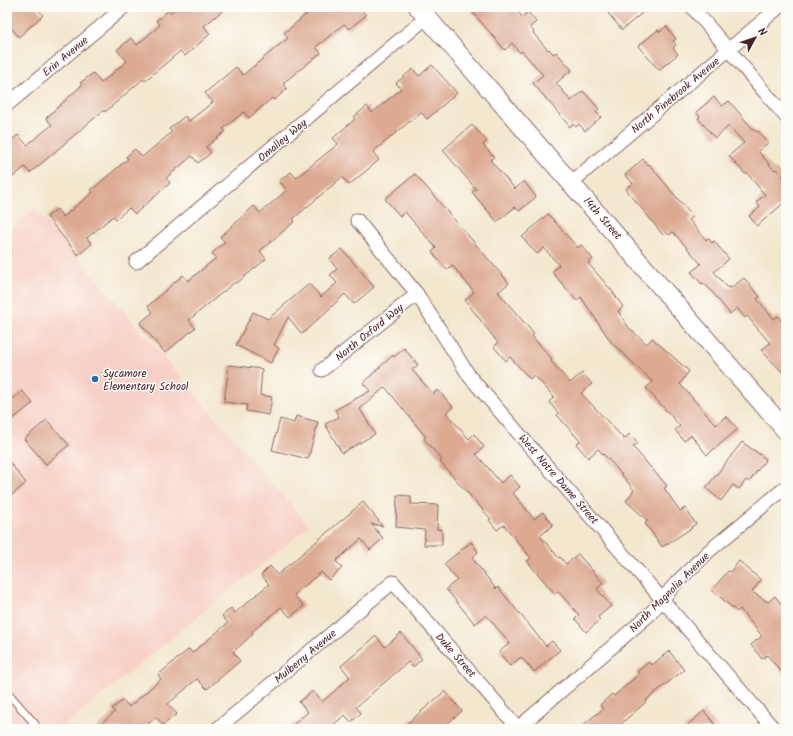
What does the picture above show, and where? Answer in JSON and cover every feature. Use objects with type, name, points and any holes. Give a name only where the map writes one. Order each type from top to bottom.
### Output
[{"type":"street","name":"Erin Avenue","points":[[7,105],[124,7]]},
{"type":"street","points":[[692,7],[786,117]]},
{"type":"street","name":"North Pinebrook Avenue","points":[[572,182],[779,7]]},
{"type":"street","name":"14th Street","points":[[423,12],[572,182],[786,431]]},
{"type":"street","name":"Omalley Way","points":[[136,262],[423,12]]},
{"type":"street","name":"West Notre Dame Street","points":[[357,220],[417,294],[470,377],[774,729]]},
{"type":"street","name":"North Oxford Way","points":[[322,370],[417,294]]},
{"type":"street","name":"North Magnolia Avenue","points":[[517,728],[650,614],[676,583],[709,551],[786,487]]},
{"type":"street","name":"Duke Street","points":[[393,582],[517,728]]},
{"type":"street","name":"Mulberry Avenue","points":[[217,729],[393,582]]},
{"type":"lane","points":[[7,692],[35,724],[29,729]]},
{"type":"shaded area","name":"Sycamore Elementary School","points":[[35,208],[309,526],[60,729],[7,729],[7,232]]},
{"type":"building","points":[[7,7],[36,7],[43,15],[19,37],[7,23]]},
{"type":"building","points":[[177,7],[227,7],[204,26],[210,34],[185,56],[180,51],[145,81],[143,79],[105,112],[104,110],[30,173],[25,167],[7,182],[7,144],[18,135],[27,145],[52,125],[46,118],[82,85],[80,83],[93,73],[101,83],[127,61],[117,50],[131,38],[137,45],[160,25],[156,21],[168,11],[170,13]]},
{"type":"building","points":[[315,7],[359,7],[366,15],[349,29],[344,24],[316,47],[321,53],[283,83],[287,89],[274,100],[272,98],[249,118],[244,112],[223,129],[226,131],[206,147],[211,153],[198,163],[192,156],[166,178],[170,183],[135,214],[129,208],[116,219],[113,216],[87,238],[92,244],[78,255],[47,217],[57,209],[63,217],[93,192],[91,190],[128,159],[126,157],[135,149],[142,157],[172,132],[169,129],[185,116],[189,121],[213,102],[205,93],[236,67],[243,75],[288,38],[284,33]]},
{"type":"building","points":[[468,7],[514,7],[522,17],[528,12],[536,22],[530,27],[534,32],[533,33],[548,50],[549,49],[553,54],[556,52],[572,70],[556,83],[571,101],[583,91],[599,109],[596,112],[601,117],[585,131],[579,124],[576,127],[573,124],[570,127],[533,83],[543,75],[522,51],[520,53],[512,43],[505,50]]},
{"type":"building","points":[[603,7],[649,7],[622,30]]},
{"type":"building","points":[[666,26],[676,39],[673,41],[676,45],[673,48],[678,54],[659,70],[638,46],[658,30],[660,32]]},
{"type":"building","points":[[432,65],[457,93],[427,119],[421,112],[373,152],[379,160],[349,185],[342,177],[293,219],[295,221],[260,251],[266,259],[237,283],[235,282],[189,320],[195,328],[165,353],[140,323],[153,312],[148,306],[183,275],[188,281],[216,258],[212,253],[225,242],[220,237],[254,206],[260,213],[287,190],[279,181],[291,172],[296,178],[338,144],[333,138],[355,119],[354,117],[367,106],[372,113],[401,89],[396,83],[413,69],[419,76]]},
{"type":"building","points":[[714,97],[722,106],[729,101],[752,128],[756,132],[758,131],[768,143],[758,151],[774,170],[776,169],[786,181],[786,201],[757,226],[749,216],[760,207],[756,202],[765,195],[747,173],[745,174],[729,156],[744,143],[729,126],[715,138],[698,118],[700,117],[696,112]]},
{"type":"building","points":[[472,125],[487,141],[483,145],[494,157],[490,160],[515,189],[524,181],[536,197],[519,211],[515,207],[497,222],[472,192],[476,189],[443,150]]},
{"type":"building","points":[[643,159],[648,165],[649,164],[693,217],[689,220],[706,240],[708,238],[712,243],[714,241],[729,259],[714,272],[728,288],[731,288],[744,278],[760,297],[757,299],[774,319],[778,316],[786,326],[786,376],[761,350],[770,343],[747,316],[745,318],[737,308],[730,314],[708,287],[703,283],[702,284],[691,272],[701,264],[673,232],[669,235],[666,232],[663,235],[626,189],[633,183],[625,175]]},
{"type":"building","points":[[415,174],[509,283],[498,292],[534,334],[532,336],[552,359],[551,361],[570,383],[582,373],[592,384],[581,393],[624,439],[630,434],[638,443],[633,447],[667,486],[664,488],[680,511],[685,508],[696,524],[691,527],[692,528],[662,547],[645,523],[648,521],[626,501],[634,490],[613,464],[598,449],[588,458],[576,444],[580,441],[557,415],[558,413],[549,402],[554,397],[534,375],[530,379],[510,357],[506,361],[494,347],[498,343],[465,300],[474,292],[452,265],[447,270],[432,252],[436,248],[405,212],[400,216],[385,199]]},
{"type":"building","points":[[548,214],[578,248],[581,245],[593,259],[588,263],[612,291],[623,307],[618,311],[629,328],[647,344],[652,338],[689,371],[680,384],[716,425],[726,416],[738,429],[707,455],[691,435],[684,441],[675,430],[680,426],[646,388],[653,382],[611,342],[581,297],[577,301],[552,272],[559,265],[544,248],[537,254],[522,237]]},
{"type":"building","points":[[342,249],[374,287],[354,304],[345,294],[302,334],[288,317],[274,345],[279,348],[271,363],[236,345],[253,312],[268,319],[309,284],[321,297],[337,283],[330,275],[337,269],[329,259]]},
{"type":"building","points":[[404,348],[418,365],[412,370],[433,394],[438,390],[453,407],[446,413],[469,439],[474,434],[484,447],[476,454],[501,483],[510,475],[520,487],[513,493],[534,519],[543,512],[553,525],[540,536],[566,564],[578,554],[603,583],[597,589],[611,606],[598,617],[600,620],[586,632],[575,619],[579,615],[558,591],[555,594],[527,561],[531,558],[504,525],[497,530],[489,520],[491,519],[440,462],[442,460],[424,439],[426,437],[385,387],[360,409],[375,434],[342,453],[325,424],[339,417],[335,410],[370,391],[363,383],[393,355],[394,357]]},
{"type":"building","points":[[229,365],[262,369],[260,395],[272,397],[269,415],[246,411],[247,405],[224,402]]},
{"type":"building","points":[[22,391],[33,403],[7,424],[7,404]]},
{"type":"building","points":[[296,416],[318,422],[308,459],[272,450],[280,419],[294,423]]},
{"type":"building","points":[[47,420],[69,445],[46,464],[24,439]]},
{"type":"building","points":[[742,442],[766,459],[749,482],[746,480],[739,489],[733,485],[721,501],[706,488]]},
{"type":"building","points":[[7,459],[26,483],[7,499]]},
{"type":"building","points":[[397,495],[411,496],[411,504],[438,505],[437,529],[442,530],[442,545],[424,545],[425,530],[396,527]]},
{"type":"building","points":[[363,502],[383,526],[371,524],[383,538],[370,550],[361,539],[336,561],[342,568],[329,580],[321,572],[294,595],[304,606],[290,617],[281,607],[252,632],[253,634],[233,652],[240,661],[220,678],[207,689],[197,679],[168,704],[177,714],[163,725],[156,717],[142,729],[95,729],[115,712],[112,709],[123,700],[129,707],[161,679],[158,675],[189,649],[192,653],[228,623],[222,616],[231,608],[235,613],[269,584],[261,575],[270,566],[277,575]]},
{"type":"building","points":[[471,542],[478,552],[472,558],[496,589],[498,587],[546,646],[552,641],[560,650],[534,672],[521,657],[510,666],[499,652],[510,643],[486,615],[475,624],[446,589],[457,580],[444,564]]},
{"type":"building","points":[[739,561],[761,580],[752,592],[768,602],[775,596],[786,610],[786,614],[781,618],[786,624],[786,677],[767,655],[762,659],[751,645],[762,636],[740,609],[737,612],[712,590],[728,571],[730,572]]},
{"type":"building","points":[[401,633],[422,659],[413,667],[408,662],[356,707],[361,713],[351,722],[345,715],[328,729],[288,729],[308,712],[299,702],[313,691],[322,702],[350,677],[341,666],[376,636],[385,647]]},
{"type":"building","points":[[669,651],[684,670],[646,700],[647,701],[615,729],[578,729],[603,709],[600,705],[612,694],[614,696],[639,674],[637,672],[649,662],[652,665]]},
{"type":"building","points":[[445,691],[462,711],[441,729],[401,729]]},
{"type":"building","points":[[704,711],[719,729],[683,729]]},
{"type":"place","name":"Sycamore Elementary School","points":[[95,379]]}]
